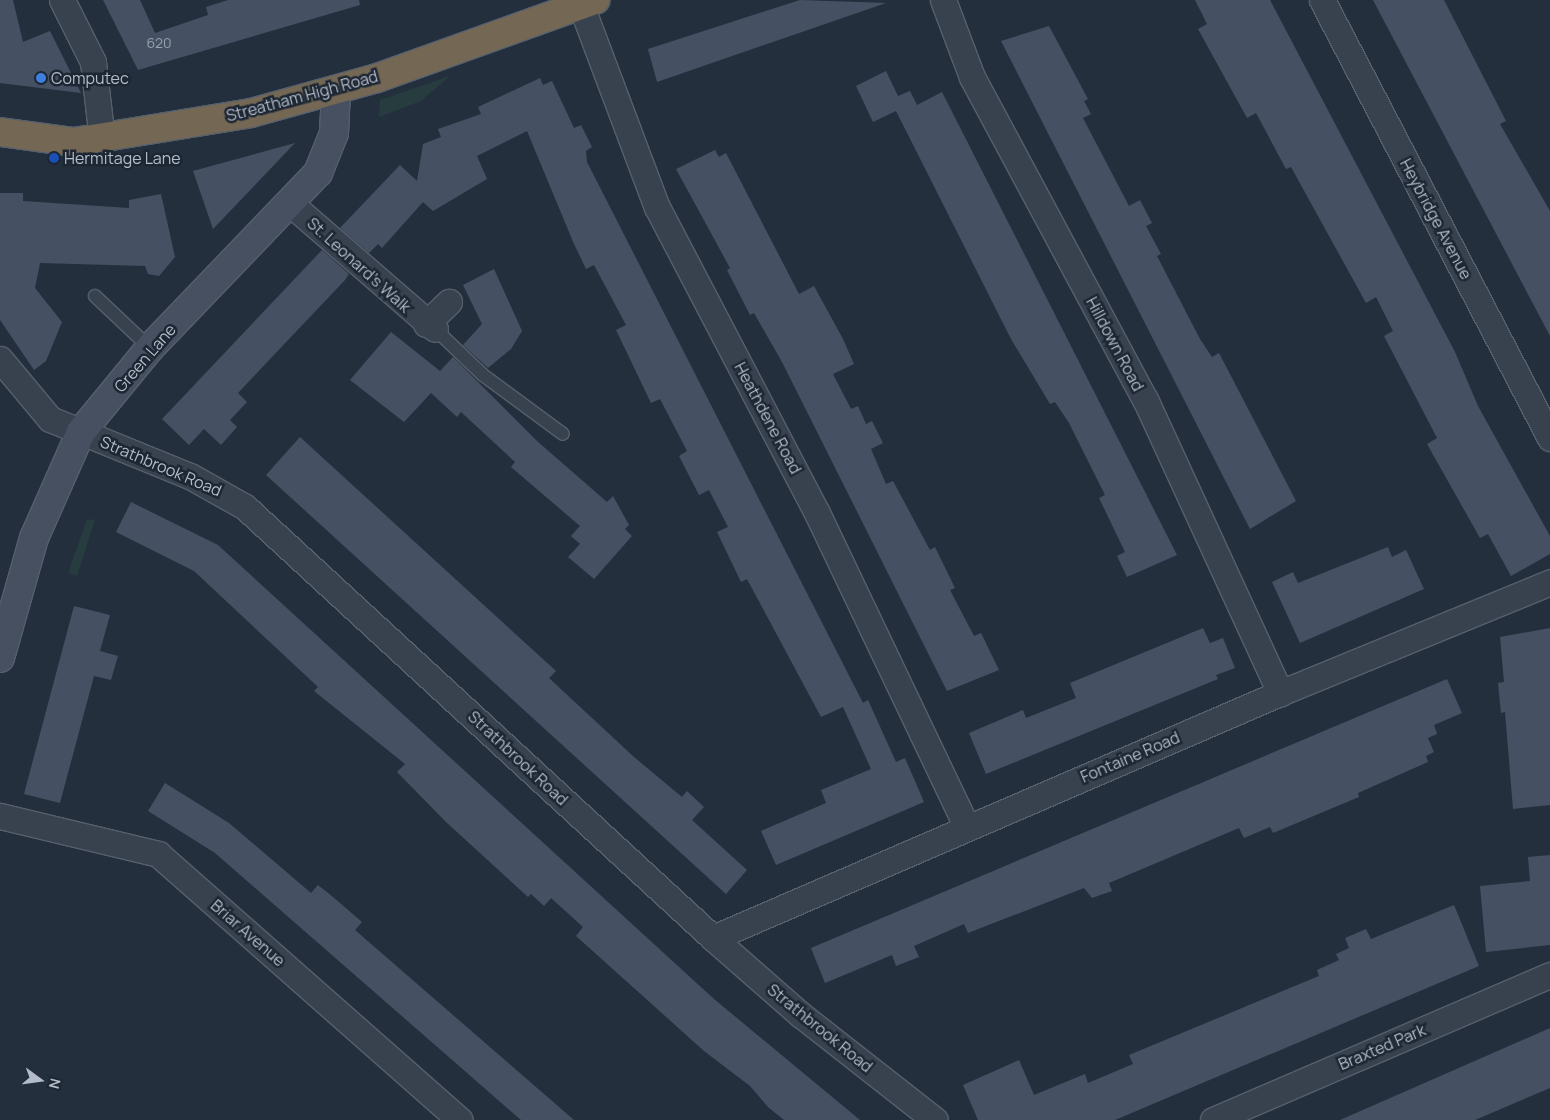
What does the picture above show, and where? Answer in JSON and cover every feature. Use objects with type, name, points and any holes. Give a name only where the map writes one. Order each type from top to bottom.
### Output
[{"type":"highway","name":"Streatham High Road","points":[[0,132],[56,142],[102,140],[251,113],[336,90],[586,2]]},
{"type":"main road","name":"Green Lane","points":[[0,658],[6,604],[52,489],[80,432],[150,348],[292,205],[327,155],[334,133],[336,90]]},
{"type":"street","points":[[62,0],[93,62],[102,140]]},
{"type":"street","name":"Hilldown Road","points":[[943,0],[972,77],[1145,399],[1280,693]]},
{"type":"street","name":"Heybridge Avenue","points":[[1322,0],[1550,438]]},
{"type":"street","name":"Heathdene Road","points":[[586,2],[616,106],[657,206],[817,512],[967,827]]},
{"type":"street","name":"St. Leonard's Walk","points":[[292,205],[430,327],[449,302]]},
{"type":"street","points":[[0,359],[50,419],[80,432]]},
{"type":"street","name":"Strathbrook Road","points":[[80,432],[190,476],[245,507],[713,938],[801,1015],[935,1120]]},
{"type":"street","name":"Fontaine Road","points":[[713,938],[1280,693],[1550,582]]},
{"type":"street","name":"Briar Avenue","points":[[0,816],[158,854],[460,1120]]},
{"type":"street","name":"Braxted Park","points":[[1213,1120],[1550,975]]},
{"type":"lane","points":[[96,296],[150,348]]},
{"type":"lane","points":[[430,327],[483,375],[563,434]]},
{"type":"green space","points":[[450,76],[421,101],[379,117],[380,100]]},
{"type":"green space","points":[[87,519],[95,520],[77,576],[68,573]]},
{"type":"building","points":[[0,0],[13,0],[23,42],[50,31],[81,93],[0,83]]},
{"type":"building","points":[[103,0],[140,0],[155,33],[208,15],[206,7],[228,0],[359,0],[360,5],[138,70]]},
{"type":"building","points":[[800,0],[886,3],[657,82],[648,49]]},
{"type":"building","points":[[1195,0],[1270,0],[1455,352],[1478,406],[1550,536],[1550,554],[1511,576],[1488,534],[1480,538],[1427,444],[1437,438],[1384,336],[1393,331],[1376,297],[1366,303],[1291,167],[1286,169],[1256,113],[1247,118],[1198,29],[1207,24]]},
{"type":"building","points":[[1373,0],[1444,0],[1506,121],[1500,124],[1550,211],[1550,336]]},
{"type":"building","points":[[1049,26],[1088,99],[1084,101],[1091,114],[1083,118],[1129,206],[1140,200],[1152,223],[1146,226],[1161,254],[1157,256],[1200,339],[1212,357],[1219,353],[1296,501],[1250,529],[1001,41]]},
{"type":"building","points":[[886,71],[898,96],[910,91],[917,105],[942,92],[1177,555],[1127,577],[1117,556],[1125,552],[1099,498],[1105,495],[1069,423],[1055,402],[1050,404],[1011,339],[896,111],[873,122],[856,86]]},
{"type":"building","points":[[540,78],[543,85],[552,81],[574,128],[581,125],[592,147],[586,151],[587,162],[863,703],[868,700],[896,762],[905,758],[924,802],[776,865],[761,831],[826,803],[821,790],[871,769],[843,707],[821,717],[747,579],[741,582],[717,532],[728,527],[709,490],[699,495],[679,456],[687,451],[660,399],[651,403],[616,330],[626,325],[594,265],[586,269],[527,131],[477,156],[487,179],[433,211],[423,202],[382,248],[378,244],[369,253],[340,228],[400,165],[417,181],[423,144],[441,137],[438,129],[481,114],[478,107]]},
{"type":"building","points":[[295,143],[213,229],[193,171]]},
{"type":"building","points":[[715,150],[719,157],[726,153],[799,294],[814,286],[843,339],[854,364],[833,374],[851,409],[858,406],[866,424],[872,421],[883,443],[871,449],[886,484],[893,481],[930,550],[935,547],[955,588],[950,590],[974,636],[981,633],[999,670],[947,691],[782,362],[754,313],[750,315],[727,270],[730,268],[676,169]]},
{"type":"building","points":[[0,193],[23,193],[23,201],[129,208],[129,200],[161,194],[175,257],[159,276],[148,274],[145,266],[40,263],[35,288],[62,322],[46,361],[34,370],[0,320]]},
{"type":"building","points":[[322,250],[349,274],[345,280],[238,393],[247,402],[230,420],[237,427],[221,445],[204,429],[189,445],[162,419]]},
{"type":"building","points":[[494,269],[522,331],[511,349],[488,368],[463,345],[482,324],[463,285]]},
{"type":"building","points":[[391,332],[440,371],[453,357],[537,441],[607,502],[613,496],[629,525],[625,529],[632,536],[594,579],[568,557],[580,544],[571,536],[580,526],[511,467],[515,462],[461,412],[457,417],[431,393],[404,422],[350,380]]},
{"type":"building","points":[[300,437],[556,671],[549,678],[634,757],[682,797],[687,791],[704,807],[692,820],[747,870],[726,894],[266,475]]},
{"type":"building","points":[[131,502],[218,545],[714,999],[860,1120],[784,1120],[768,1107],[750,1086],[704,1051],[576,936],[583,927],[551,898],[544,906],[531,894],[528,897],[446,822],[397,772],[405,764],[314,691],[318,687],[194,571],[116,532]]},
{"type":"building","points":[[1388,547],[1392,557],[1406,550],[1424,589],[1300,643],[1272,582],[1293,572],[1298,583]]},
{"type":"building","points":[[74,606],[110,615],[100,651],[118,656],[111,680],[94,676],[60,803],[24,794]]},
{"type":"building","points":[[1203,628],[1210,643],[1223,638],[1235,668],[1216,675],[1218,679],[986,774],[969,733],[1023,710],[1026,718],[1076,698],[1070,683]]},
{"type":"building","points":[[1550,628],[1550,805],[1513,809],[1505,712],[1501,713],[1498,683],[1504,682],[1500,637]]},
{"type":"building","points":[[1447,679],[1462,713],[1434,725],[1437,734],[1428,738],[1434,752],[1426,756],[1428,762],[1358,793],[1359,797],[1273,833],[1270,827],[1244,838],[1239,828],[1109,883],[1112,891],[1092,898],[1084,888],[968,933],[964,924],[914,946],[919,957],[896,966],[892,955],[825,983],[811,948]]},
{"type":"building","points":[[165,783],[229,823],[311,893],[318,885],[333,897],[362,922],[355,930],[574,1120],[521,1120],[215,853],[148,811]]},
{"type":"building","points":[[1550,855],[1550,945],[1486,952],[1480,886],[1530,881],[1528,857]]},
{"type":"building","points":[[1454,905],[1479,966],[1115,1120],[978,1120],[963,1085],[1019,1060],[1034,1095],[1085,1074],[1088,1083],[1133,1064],[1129,1055],[1319,976],[1317,970],[1339,960],[1336,954],[1349,948],[1345,938],[1366,929],[1371,939]]},
{"type":"building","points":[[1550,1028],[1550,1088],[1475,1120],[1340,1120]]},
{"type":"place","name":"Computec","points":[[41,78]]},
{"type":"place","name":"Hermitage Lane","points":[[54,158]]}]
